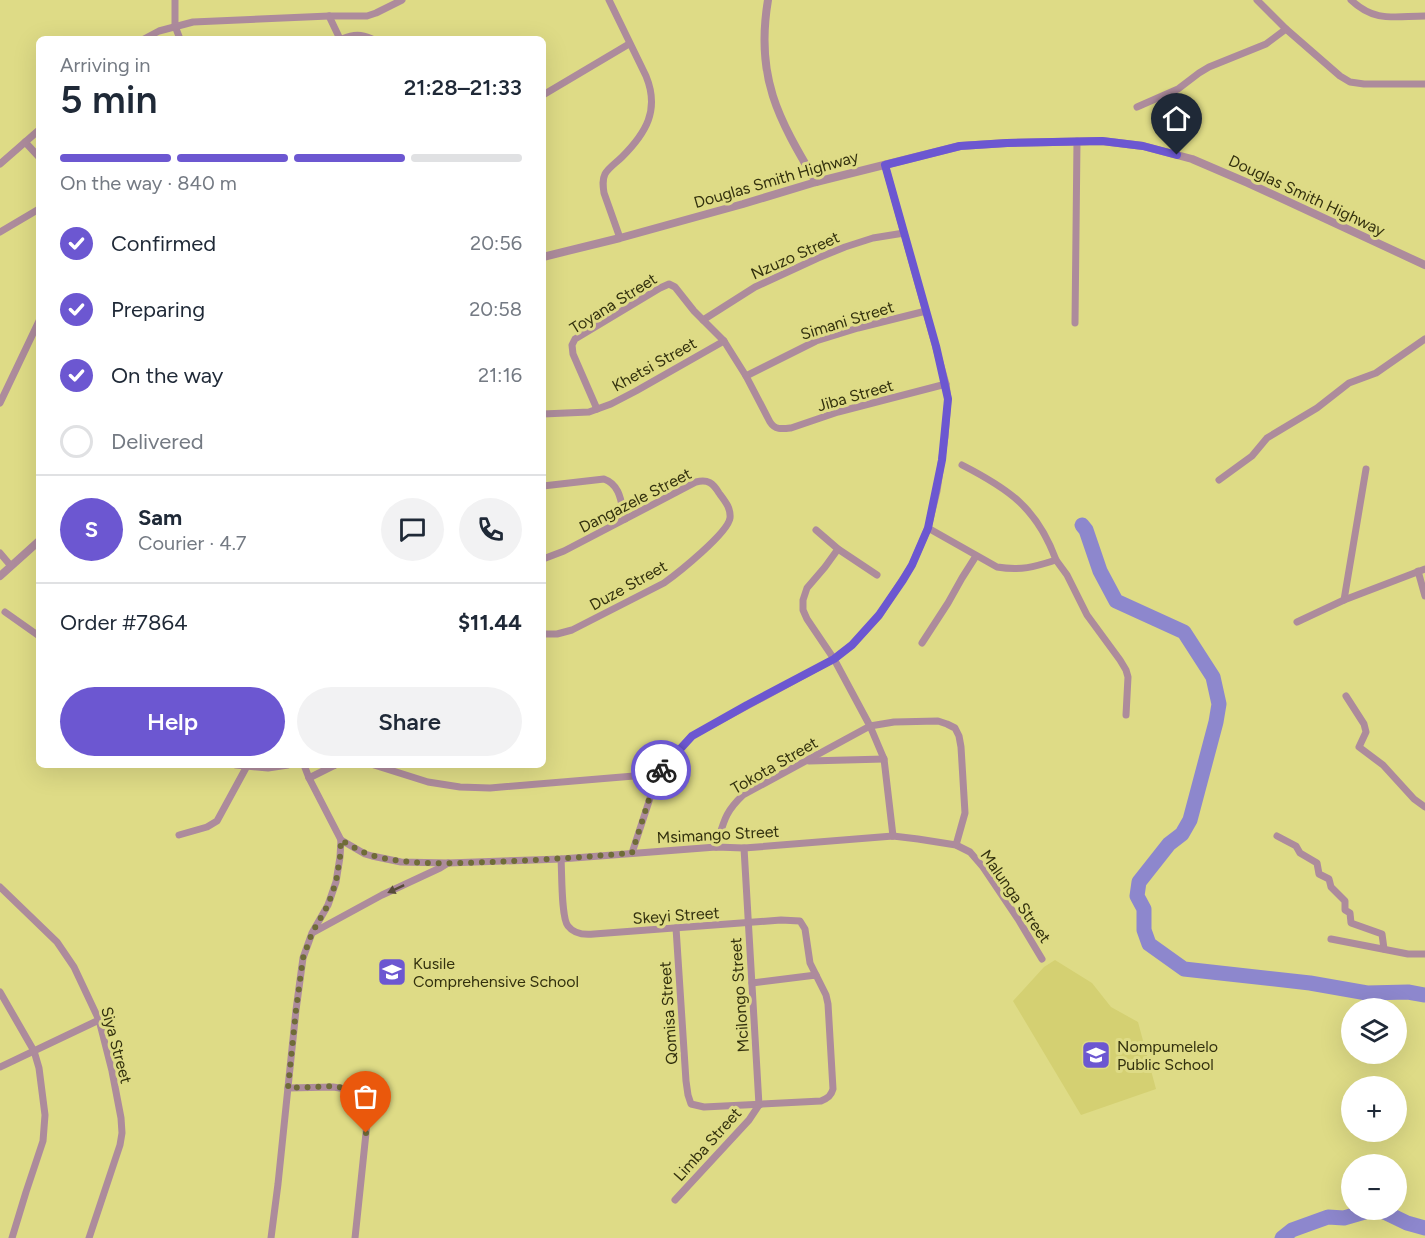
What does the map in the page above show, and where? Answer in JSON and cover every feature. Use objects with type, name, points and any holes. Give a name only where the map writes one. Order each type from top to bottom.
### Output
[{"type":"street","points":[[175,0],[175,26],[179,36]]},
{"type":"street","points":[[150,36],[159,31],[193,22],[367,16],[402,0]]},
{"type":"street","points":[[609,0],[650,86],[652,105],[649,120],[643,132],[604,176],[604,193],[620,238]]},
{"type":"street","points":[[614,8],[617,0]]},
{"type":"street","points":[[768,0],[764,45],[766,69],[772,95],[790,138],[816,182]]},
{"type":"street","points":[[1257,0],[1286,29],[1350,82],[1425,84]]},
{"type":"street","points":[[1351,0],[1364,11],[1379,16],[1425,16]]},
{"type":"street","points":[[329,16],[339,36]]},
{"type":"street","points":[[1137,107],[1166,96],[1209,67],[1266,44],[1286,29]]},
{"type":"street","points":[[349,36],[355,34],[365,36]]},
{"type":"street","points":[[546,93],[629,44]]},
{"type":"street","points":[[0,164],[36,133]]},
{"type":"street","points":[[1074,141],[1075,323]]},
{"type":"street","name":"Douglas Smith Highway","points":[[546,256],[620,238],[816,182],[960,146],[1102,141],[1162,150],[1192,159],[1425,265]]},
{"type":"street","points":[[25,142],[36,154]]},
{"type":"street","points":[[632,853],[658,774],[678,751],[692,736],[834,659],[852,645],[879,615],[912,565],[928,528],[942,460],[948,399],[926,310],[885,165]]},
{"type":"street","points":[[0,232],[36,211]]},
{"type":"street","name":"Nzuzo Street","points":[[703,320],[755,287],[818,258],[873,238],[904,233]]},
{"type":"street","name":"Toyana Street","points":[[597,409],[573,354],[572,345],[575,339],[669,284],[675,287],[694,311],[724,341],[746,376],[772,426]]},
{"type":"street","name":"Simani Street","points":[[746,376],[816,341],[926,310]]},
{"type":"street","points":[[0,403],[36,327]]},
{"type":"street","points":[[1219,480],[1252,456],[1267,438],[1317,408],[1349,383],[1376,373],[1425,339]]},
{"type":"street","name":"Khetsi Street","points":[[546,414],[589,412],[597,409],[636,391],[724,341]]},
{"type":"street","name":"Jiba Street","points":[[772,426],[778,429],[791,428],[838,412],[945,384]]},
{"type":"street","points":[[962,465],[999,484],[1022,504],[1039,525],[1056,560],[1068,575],[1087,615],[1126,670],[1128,677],[1126,714]]},
{"type":"street","points":[[1344,600],[1366,469]]},
{"type":"street","points":[[546,486],[603,479],[611,482],[618,492],[625,519]]},
{"type":"street","name":"Dangazele Street","points":[[546,558],[564,551],[690,484],[702,481],[711,482],[729,507]]},
{"type":"street","name":"Duze Street","points":[[546,634],[572,630],[664,583],[716,539],[730,522],[729,507]]},
{"type":"street","points":[[928,528],[997,567],[1031,568],[1056,560]]},
{"type":"street","points":[[816,530],[838,549],[877,575]]},
{"type":"street","points":[[0,576],[36,544]]},
{"type":"street","points":[[838,549],[807,588],[802,605],[807,619],[834,659],[870,726],[884,759],[893,836]]},
{"type":"street","points":[[0,553],[11,566]]},
{"type":"street","points":[[922,643],[976,556]]},
{"type":"street","points":[[1297,622],[1344,600],[1421,570],[1425,596]]},
{"type":"street","points":[[5,612],[36,634]]},
{"type":"street","points":[[1346,696],[1364,724],[1366,732],[1359,747],[1383,765],[1414,799],[1425,807]]},
{"type":"street","name":"Malunga Street","points":[[870,726],[894,722],[938,721],[955,728],[961,747],[964,813],[956,845],[970,852],[983,867],[1042,958]]},
{"type":"street","name":"Tokota Street","points":[[716,847],[727,814],[743,795],[870,726]]},
{"type":"street","points":[[807,761],[884,759]]},
{"type":"street","points":[[179,835],[207,827],[217,821],[247,768]]},
{"type":"street","points":[[271,1238],[303,958],[312,933],[328,905],[336,882],[340,857],[341,840],[305,768]]},
{"type":"street","points":[[309,778],[328,768]]},
{"type":"street","points":[[384,768],[428,782],[470,788],[658,774]]},
{"type":"street","name":"Msimango Street","points":[[341,840],[372,856],[401,862],[448,863],[561,859],[716,847],[744,848],[893,836],[956,845]]},
{"type":"street","points":[[1277,836],[1296,846],[1300,853],[1317,863],[1319,873],[1329,879],[1331,887],[1345,901],[1345,910],[1350,913],[1351,923],[1382,934],[1384,949]]},
{"type":"street","name":"Mcilongo Street","points":[[744,848],[759,1105]]},
{"type":"street","name":"Skeyi Street","points":[[561,859],[564,918],[569,927],[576,932],[594,934],[782,920],[800,921],[805,929],[810,963],[816,975]]},
{"type":"street","points":[[312,933],[448,863]]},
{"type":"street","name":"Siya Street","points":[[0,887],[57,942],[74,968],[99,1020],[112,1071],[122,1133],[89,1238]]},
{"type":"street","name":"Qomisa Street","points":[[676,928],[688,1095]]},
{"type":"street","points":[[1331,939],[1408,954],[1425,954]]},
{"type":"street","points":[[752,983],[816,975]]},
{"type":"street","name":"Limba Street","points":[[688,1095],[691,1104],[704,1107],[821,1101],[830,1096],[833,1089],[828,1004],[816,975]]},
{"type":"street","points":[[0,992],[34,1051],[39,1068],[45,1115],[43,1141],[12,1238]]},
{"type":"street","points":[[0,1067],[99,1020]]},
{"type":"street","points":[[288,1088],[333,1086],[360,1091],[366,1098],[368,1106],[366,1133],[355,1238]]},
{"type":"street","name":"Limba Street","points":[[675,1200],[749,1120],[759,1105]]},
{"type":"shaded area","name":"Nompumelelo Public School","points":[[1055,960],[1092,983],[1111,1007],[1138,1022],[1156,1089],[1081,1115],[1013,1001],[1044,967]]},
{"type":"waterway","points":[[1082,525],[1086,530],[1100,571],[1116,601],[1184,632],[1213,677],[1219,704],[1190,820],[1182,834],[1169,844],[1139,882],[1137,896],[1144,909],[1144,930],[1149,944],[1184,969],[1310,983],[1367,993],[1408,992],[1425,995]]},
{"type":"waterway","points":[[1282,1238],[1292,1230],[1328,1217],[1341,1218]]},
{"type":"waterway","points":[[1401,1220],[1425,1228]]},
{"type":"way so far","points":[[366,1133],[368,1102],[360,1091],[333,1086],[288,1088],[303,958],[312,933],[328,905],[336,882],[341,840],[365,854],[401,862],[446,863],[561,859],[632,853],[653,787],[661,770]]},
{"type":"place","name":"Kusile Comprehensive School","points":[[392,972]]},
{"type":"place","name":"Nompumelelo Public School","points":[[1096,1055]]},
{"type":"route","points":[[661,770],[692,736],[834,659],[852,645],[879,615],[903,580],[928,528],[942,460],[948,399],[936,346],[885,165],[960,146],[1007,143],[1102,141],[1143,146],[1177,155]]}]
